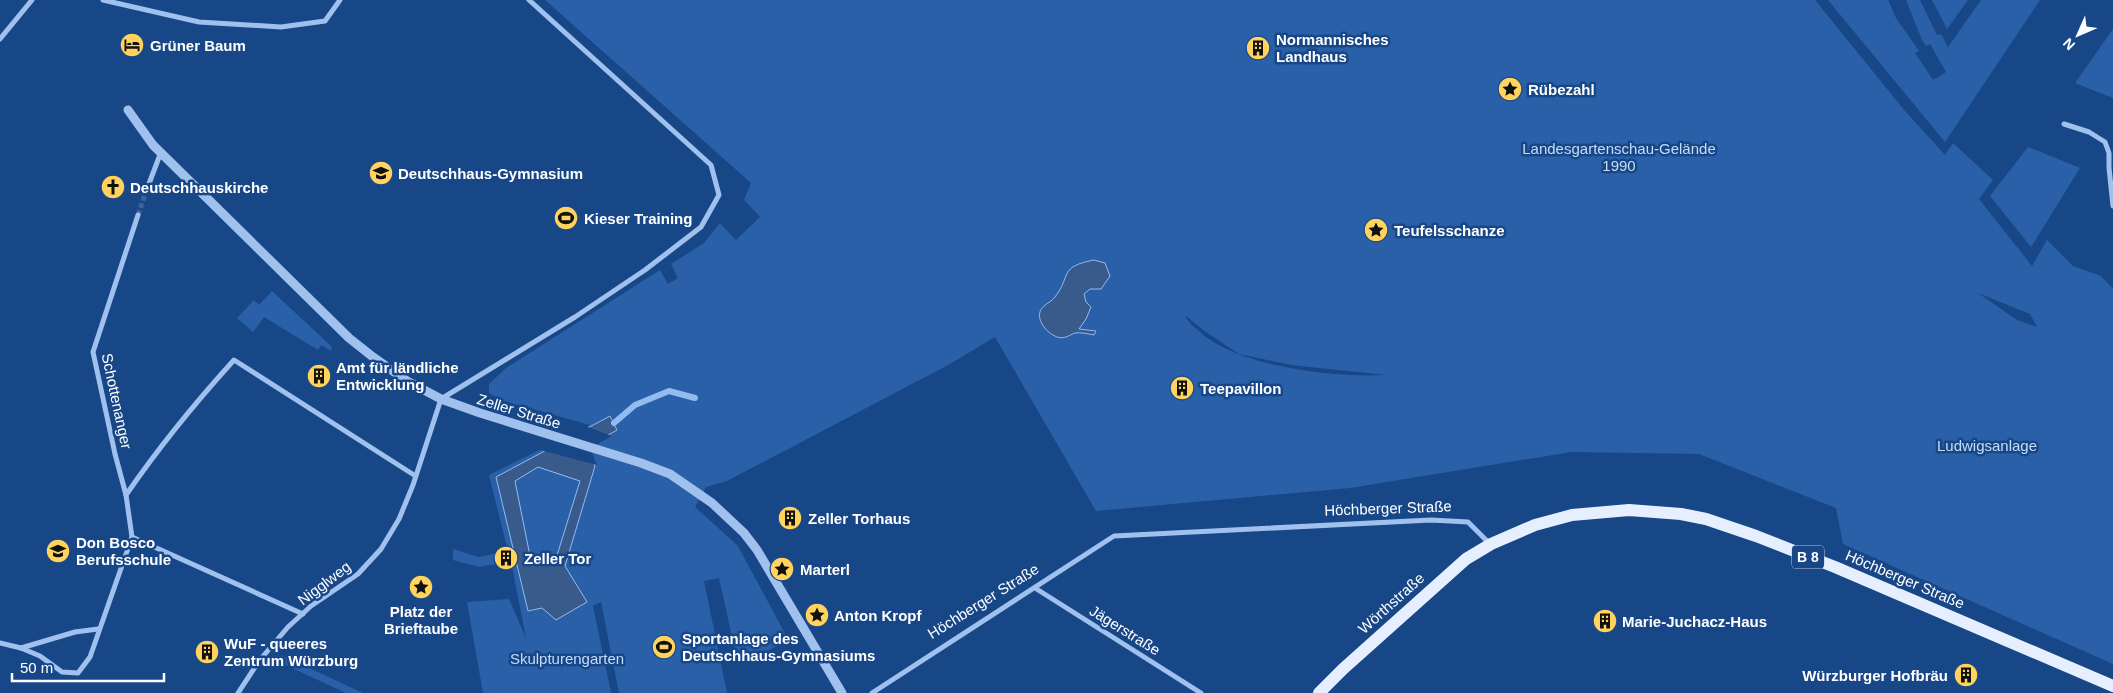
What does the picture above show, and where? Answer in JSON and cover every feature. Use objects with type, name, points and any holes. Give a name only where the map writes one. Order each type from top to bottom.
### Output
[{"type":"main road","name":"Höchberger Straße","points":[[1491,544],[1535,525],[1572,515],[1628,510],[1681,514],[1706,519],[1817,560],[2113,686]]},
{"type":"main road","name":"Wörthstraße","points":[[1319,693],[1444,577],[1466,559],[1491,544]]},
{"type":"street","points":[[0,39],[32,0]]},
{"type":"street","points":[[103,0],[199,22],[281,27],[325,21],[340,0]]},
{"type":"street","points":[[440,399],[575,317],[645,270],[701,227],[719,195],[711,165],[529,0]]},
{"type":"street","name":"Zeller Straße","points":[[128,110],[147,139],[349,338],[399,375],[440,399],[641,462],[670,474],[702,495],[744,533],[757,550],[842,693]]},
{"type":"street","points":[[2064,124],[2089,132],[2105,142],[2109,153],[2113,206]]},
{"type":"street","points":[[147,189],[161,152]]},
{"type":"street","name":"Schottenanger","points":[[0,643],[21,648],[40,656],[62,672],[78,673],[90,657],[132,537],[126,494],[92,352],[138,215]]},
{"type":"street","points":[[126,494],[198,399],[234,360],[414,475]]},
{"type":"street","name":"Nigglweg","points":[[238,693],[248,676],[272,645],[303,614],[358,574],[381,549],[399,519],[413,485],[414,475],[440,399]]},
{"type":"street","name":"Höchberger Straße","points":[[872,693],[1114,536],[1431,520],[1468,522],[1491,544]]},
{"type":"street","points":[[132,537],[303,614]]},
{"type":"street","name":"Jägerstraße","points":[[1035,588],[1201,693]]},
{"type":"street","name":"Schottenanger","points":[[21,648],[75,632],[98,630]]},
{"type":"green space","name":"Landesgartenschau-Gelände 1990","points":[[545,0],[1815,0],[1905,111],[1945,155],[1953,143],[1993,180],[1979,199],[2032,266],[2047,240],[2073,266],[2101,276],[2113,289],[2113,664],[1843,544],[1836,508],[1699,454],[1571,452],[1350,488],[1096,511],[995,337],[950,364],[727,481],[706,487],[695,507],[738,546],[789,641],[738,664],[719,578],[704,581],[727,693],[619,693],[601,602],[593,606],[611,693],[483,693],[467,602],[509,599],[526,638],[511,561],[479,567],[453,560],[453,549],[478,557],[508,551],[489,475],[590,425],[501,400],[489,393],[489,384],[506,368],[660,270],[668,284],[678,278],[671,264],[704,243],[720,223],[736,240],[760,217],[744,200],[751,183]],"holes":[[[1978,293],[2030,314],[2037,327],[2017,320]],[[1185,315],[1203,330],[1239,354],[1291,365],[1386,375],[1315,372],[1262,362],[1238,354],[1217,344],[1193,327]]]},
{"type":"green space","points":[[1828,0],[1888,0],[1896,18],[1919,51],[1915,53],[1933,80],[1946,72],[1930,44],[1926,46],[1922,40],[1906,0],[1920,0],[1937,35],[1941,34],[1948,47],[1981,0],[2040,0],[1945,142]]},
{"type":"green space","points":[[1932,0],[1968,0],[1947,29]]},
{"type":"green space","points":[[2113,29],[2113,98],[2075,83]]},
{"type":"green space","points":[[2028,147],[2080,168],[2031,247],[1990,196]]},
{"type":"green space","points":[[272,291],[332,347],[331,351],[321,345],[318,350],[264,317],[253,332],[237,318],[254,300],[259,305]]},
{"type":"green space","points":[[281,655],[363,693],[346,693],[279,662]]},
{"type":"shaded area","points":[[1094,260],[1105,263],[1110,276],[1101,289],[1090,289],[1084,294],[1086,302],[1091,307],[1079,329],[1096,331],[1094,335],[1075,333],[1067,337],[1056,337],[1046,330],[1041,322],[1040,311],[1055,297],[1070,269]]},
{"type":"shaded area","points":[[610,416],[617,430],[587,447],[595,466],[565,566],[587,602],[556,620],[542,608],[528,611],[496,477]],"holes":[[[538,467],[580,481],[555,562],[532,566],[515,481]]]},
{"type":"pier","points":[[585,426],[612,436],[590,448],[597,465],[540,450]]},
{"type":"waterway","points":[[614,423],[635,405],[669,391],[695,398]]},
{"type":"tunnel","points":[[138,215],[147,189]]},
{"type":"place","name":"Grüner Baum","points":[[132,45]]},
{"type":"place","name":"Normannisches Landhaus","points":[[1258,48]]},
{"type":"place","name":"Rübezahl","points":[[1510,89]]},
{"type":"place","name":"Deutschhaus-Gymnasium","points":[[381,173]]},
{"type":"place","name":"Deutschhauskirche","points":[[113,187]]},
{"type":"place","name":"Kieser Training","points":[[566,218]]},
{"type":"place","name":"Teufelsschanze","points":[[1376,230]]},
{"type":"place","name":"Amt für ländliche Entwicklung","points":[[319,376]]},
{"type":"place","name":"Teepavillon","points":[[1182,388]]},
{"type":"place","name":"Zeller Torhaus","points":[[790,518]]},
{"type":"place","name":"Don Bosco Berufsschule","points":[[58,551]]},
{"type":"place","name":"Zeller Tor","points":[[506,558]]},
{"type":"place","name":"Marterl","points":[[782,569]]},
{"type":"place","name":"Platz der Brieftaube","points":[[421,587]]},
{"type":"place","name":"Anton Kropf","points":[[817,615]]},
{"type":"place","name":"Marie-Juchacz-Haus","points":[[1605,621]]},
{"type":"place","name":"Sportanlage des Deutschhaus-Gymnasiums","points":[[664,647]]},
{"type":"place","name":"WuF - queeres Zentrum Würzburg","points":[[207,652]]},
{"type":"place","name":"Würzburger Hofbräu","points":[[1966,675]]},
{"type":"park label","name":"Ludwigsanlage","points":[[1987,445]]},
{"type":"park label","name":"Skulpturengarten","points":[[567,658]]}]
